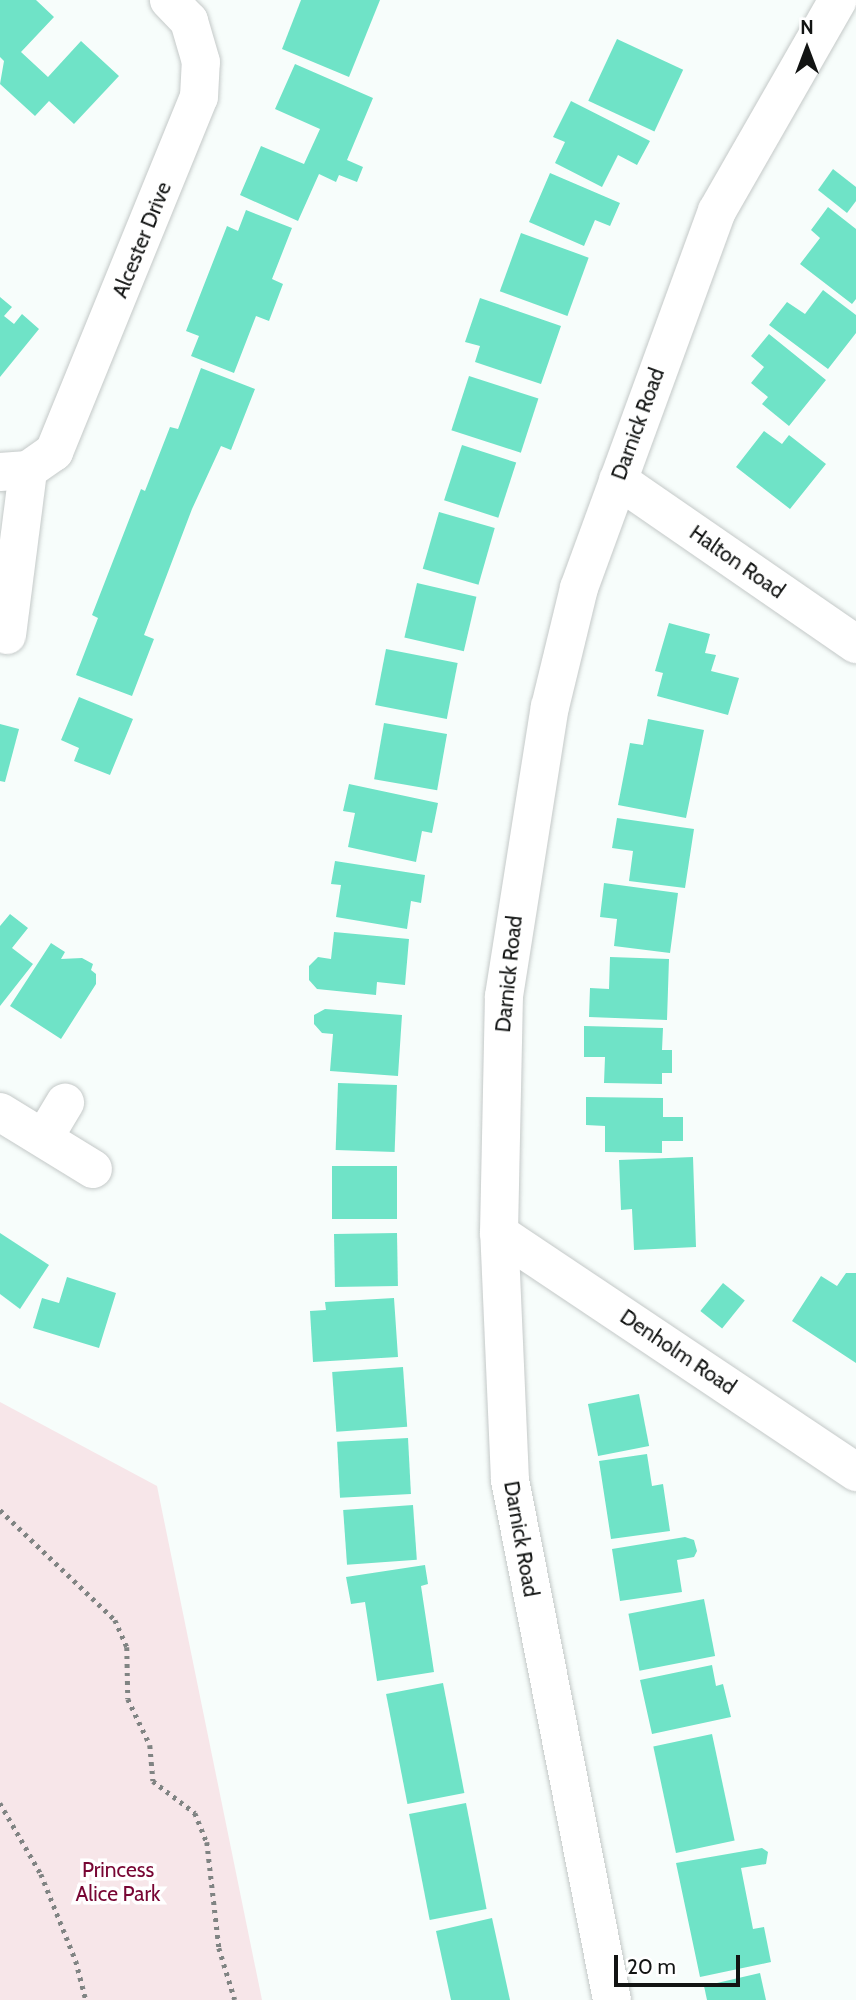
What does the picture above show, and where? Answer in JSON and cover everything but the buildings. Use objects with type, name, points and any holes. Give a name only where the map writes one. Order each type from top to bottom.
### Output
[{"type":"street","name":"Alcester Drive","points":[[7,635],[14,471],[54,452],[67,428],[199,97],[201,62],[189,21],[169,0]]},
{"type":"street","name":"Darnick Road","points":[[612,2000],[518,1534],[504,1403],[499,1233],[499,1091],[515,918],[550,707],[579,588],[717,211],[838,0]]},
{"type":"street","name":"Halton Road","points":[[618,480],[856,644]]},
{"type":"street","points":[[45,1136],[65,1103]]},
{"type":"street","points":[[0,1112],[45,1136],[93,1169]]},
{"type":"street","name":"Denholm Road","points":[[499,1233],[856,1472]]},
{"type":"path","points":[[0,1510],[115,1620],[127,1647],[128,1699],[150,1745],[153,1781],[195,1813],[206,1842],[219,1948],[235,2000]]},
{"type":"path","points":[[0,1803],[41,1874],[76,1961],[86,2000]]},
{"type":"green space","name":"Princess Alice Park","points":[[0,1402],[157,1486],[262,2000],[0,2000]]}]
